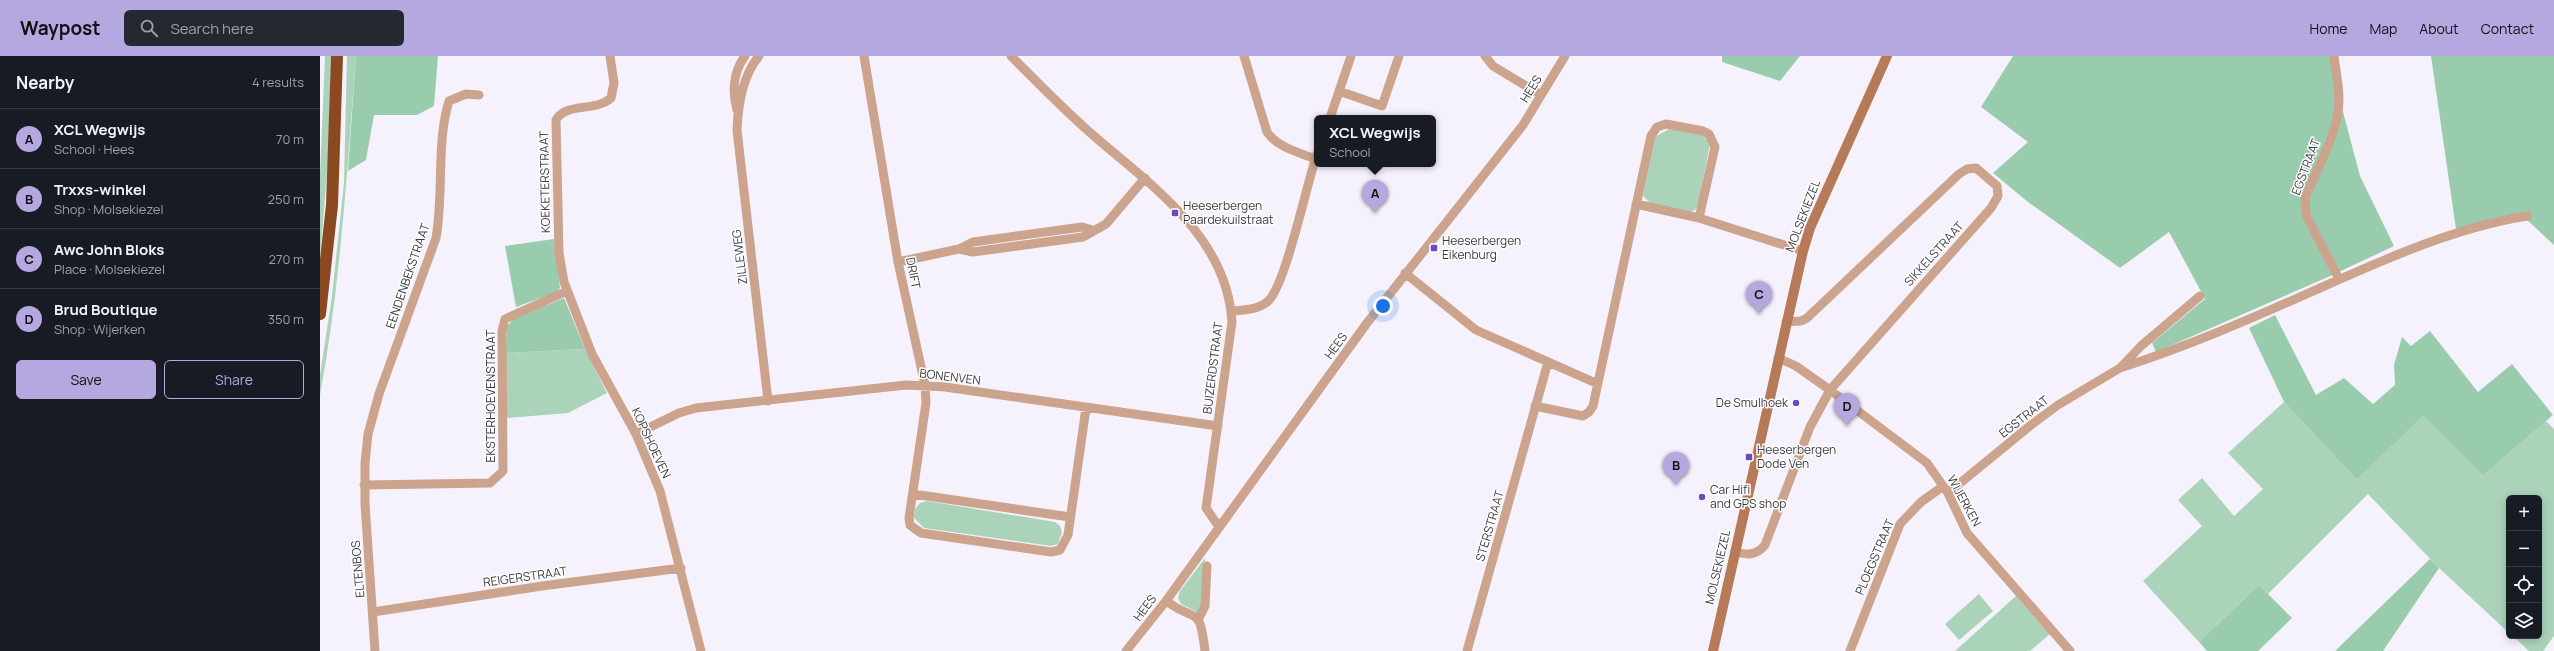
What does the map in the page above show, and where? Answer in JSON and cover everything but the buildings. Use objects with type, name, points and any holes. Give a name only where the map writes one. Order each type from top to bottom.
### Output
[{"type":"highway","points":[[320,314],[332,205],[337,56]]},
{"type":"main road","points":[[337,72],[342,56]]},
{"type":"main road","name":"MOLSEKIEZEL","points":[[1712,651],[1802,251],[1816,214],[1887,56]]},
{"type":"street","name":"KOEKETERSTRAAT","points":[[559,253],[556,120],[564,112],[598,106],[611,98],[614,82],[610,56]]},
{"type":"street","name":"ZILLEWEG","points":[[738,110],[734,96],[734,84],[745,56]]},
{"type":"street","name":"ZILLEWEG","points":[[759,56],[748,73],[738,110],[737,130],[768,400]]},
{"type":"street","name":"DRIFT","points":[[864,56],[898,262],[925,385],[926,403],[910,525],[921,533],[1051,552],[1060,550],[1066,540],[1086,408]]},
{"type":"street","name":"BUIZERDSTRAAT","points":[[1011,56],[1073,118],[1162,192],[1202,239],[1221,273],[1232,311],[1231,338],[1206,508],[1219,527]]},
{"type":"street","points":[[1331,115],[1351,56]]},
{"type":"street","points":[[1339,91],[1382,106],[1399,56]]},
{"type":"street","points":[[1486,56],[1493,66],[1541,95]]},
{"type":"street","name":"HEES","points":[[1126,651],[1166,601],[1405,273],[1523,124],[1565,56]]},
{"type":"street","name":"EGSTRAAT","points":[[2334,56],[2339,97],[2338,111],[2334,128],[2305,198],[2304,206],[2306,215],[2339,279]]},
{"type":"street","points":[[1246,58],[1267,132],[1272,140],[1286,148],[1314,155]]},
{"type":"street","name":"EENDENBEKSTRAAT","points":[[364,485],[368,434],[379,394],[436,238],[440,212],[444,118],[449,101],[466,94],[479,95]]},
{"type":"street","points":[[1535,406],[1583,416],[1590,412],[1593,406],[1651,136],[1657,127],[1666,124],[1703,131],[1710,134],[1715,147],[1699,218]]},
{"type":"street","points":[[1232,311],[1253,309],[1268,302],[1274,296],[1283,272],[1314,163]]},
{"type":"street","name":"SIKKELSTRAAT","points":[[1735,552],[1751,554],[1759,552],[1765,545],[1810,427],[1830,390],[1991,208],[1998,196],[1997,186],[1976,168],[1967,169],[1959,174],[1807,318],[1801,321],[1786,322]]},
{"type":"street","points":[[898,262],[959,249],[973,242],[1082,228],[1092,230],[1106,224],[1145,178]]},
{"type":"street","points":[[1636,204],[1699,218],[1802,251]]},
{"type":"street","name":"EGSTRAAT","points":[[1945,490],[2063,402],[2120,368],[2192,343],[2424,243],[2509,218],[2527,216]]},
{"type":"street","name":"KOPSHOEVEN","points":[[559,253],[567,291],[592,354],[636,434],[660,490],[701,651]]},
{"type":"street","points":[[1405,273],[1476,330],[1598,384]]},
{"type":"street","name":"EKSTERHOEVENSTRAAT","points":[[364,485],[490,483],[496,479],[503,471],[502,331],[505,319],[567,291]]},
{"type":"street","name":"EGSTRAAT","points":[[2120,368],[2141,346],[2200,296]]},
{"type":"street","name":"WIJERKEN","points":[[1778,358],[1796,366],[1921,457],[1935,473],[1967,533],[2070,651]]},
{"type":"street","name":"STERSTRAAT","points":[[1467,651],[1548,362]]},
{"type":"street","name":"BONENVEN","points":[[636,434],[679,414],[696,408],[906,385],[925,385],[1218,426]]},
{"type":"street","name":"ELTENBOS","points":[[364,485],[375,651]]},
{"type":"street","name":"PLOEGSTRAAT","points":[[1850,651],[1900,524],[1921,502],[1945,490]]},
{"type":"street","points":[[913,494],[1070,517]]},
{"type":"street","points":[[1199,618],[1205,606],[1207,566]]},
{"type":"street","name":"REIGERSTRAAT","points":[[373,612],[542,586],[681,568]]},
{"type":"street","points":[[1166,601],[1199,618],[1202,627],[1205,651]]},
{"type":"green space","points":[[325,56],[331,56],[328,159],[320,259],[320,174]]},
{"type":"green space","points":[[347,56],[356,56],[346,184],[333,310],[320,395],[320,375],[332,296],[344,183]]},
{"type":"green space","points":[[356,56],[438,56],[434,106],[417,115],[374,115],[366,160],[348,171]]},
{"type":"green space","points":[[1722,56],[1800,56],[1780,81],[1722,62]]},
{"type":"green space","points":[[2013,56],[2333,56],[2342,108],[2360,176],[2394,246],[2328,277],[2156,352],[2152,343],[2205,299],[2169,232],[2120,268],[2028,202],[1993,173],[2028,142],[1981,107]]},
{"type":"green space","points":[[2431,56],[2554,56],[2554,245],[2526,219],[2457,236]]},
{"type":"green space","points":[[1669,129],[1703,135],[1710,144],[1698,205],[1695,210],[1690,212],[1651,204],[1643,196],[1655,137]]},
{"type":"green space","points":[[554,239],[560,288],[557,292],[516,307],[505,246]]},
{"type":"green space","points":[[564,298],[585,349],[506,353],[507,327],[513,319]]},
{"type":"green space","points":[[2275,315],[2316,395],[2344,378],[2373,404],[2395,385],[2394,365],[2402,337],[2411,346],[2430,331],[2478,392],[2512,364],[2553,415],[2483,476],[2423,415],[2357,480],[2284,402],[2249,328]]},
{"type":"green space","points":[[585,349],[607,393],[568,413],[507,418],[506,353]]},
{"type":"green space","points":[[2284,402],[2357,480],[2423,414],[2483,476],[2546,421],[2554,429],[2554,636],[2543,651],[2529,651],[2516,639],[2542,639],[2542,495],[2506,495],[2506,630],[2439,568],[2368,494],[2268,594],[2259,585],[2199,642],[2143,581],[2202,526],[2178,500],[2202,478],[2234,516],[2263,489],[2228,453]]},
{"type":"green space","points":[[927,501],[1055,522],[1060,526],[1062,532],[1058,544],[1051,546],[924,528],[914,518],[915,509],[920,503]]},
{"type":"green space","points":[[1205,558],[1203,602],[1199,613],[1181,604],[1178,598],[1180,591]]},
{"type":"green space","points":[[2430,559],[2439,568],[2383,651],[2335,651]]},
{"type":"green space","points":[[2259,585],[2292,618],[2258,651],[2207,651],[2199,642]]},
{"type":"green space","points":[[1979,594],[1993,611],[1959,640],[1945,624]]},
{"type":"green space","points":[[2016,596],[2050,634],[2030,651],[1955,651]]},
{"type":"place","name":"Heeserbergen Paardekuilstraat","points":[[1175,213]]},
{"type":"place","name":"XCL Wegwijs","points":[[1375,213]]},
{"type":"place","name":"Heeserbergen Eikenburg","points":[[1434,248]]},
{"type":"place","name":"Awc John Bloks","points":[[1759,314]]},
{"type":"place","name":"De Smulhoek","points":[[1796,403]]},
{"type":"place","name":"Brud Boutique","points":[[1847,426]]},
{"type":"place","name":"Heeserbergen Dode Ven","points":[[1749,457]]},
{"type":"place","name":"Trxxs-winkel","points":[[1676,485]]},
{"type":"place","name":"Car Hifi and GPS shop","points":[[1702,497]]}]
